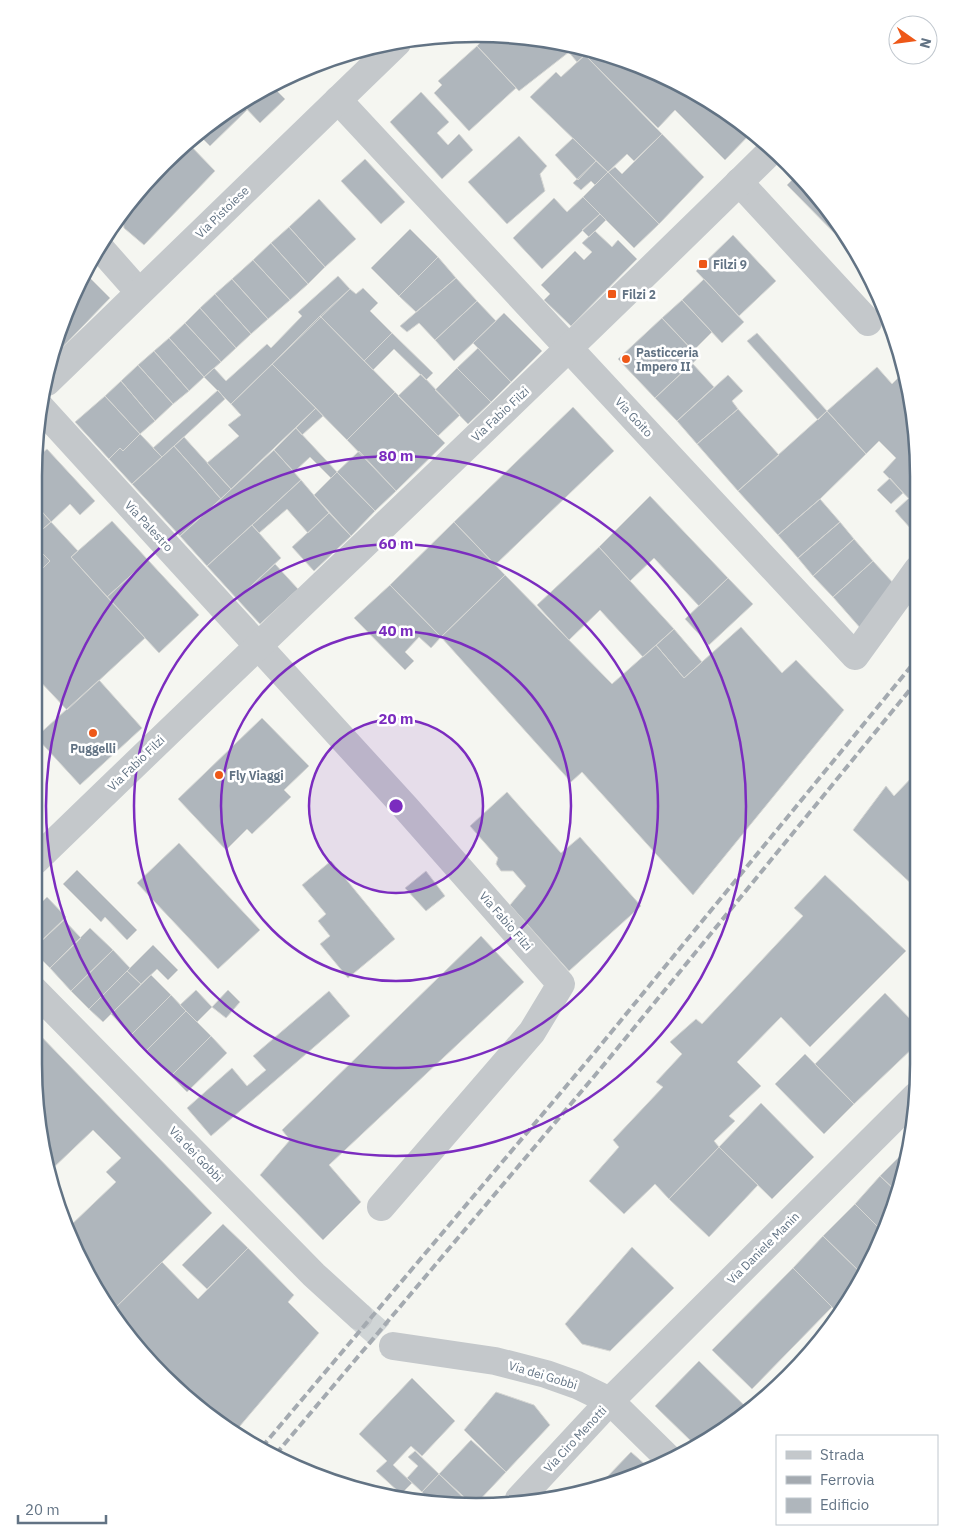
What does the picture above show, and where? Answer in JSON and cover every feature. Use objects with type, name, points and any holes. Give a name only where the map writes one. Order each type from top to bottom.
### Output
[{"type":"street","name":"Via Pistoiese","points":[[55,374],[388,52]]},
{"type":"street","name":"Via Goito","points":[[338,100],[855,656],[910,580]]},
{"type":"street","name":"Via Fabio Filzi","points":[[42,854],[258,644],[570,348],[767,154]]},
{"type":"street","points":[[739,182],[868,322]]},
{"type":"street","points":[[105,253],[139,292]]},
{"type":"street","name":"Via Palestro","points":[[47,415],[258,644]]},
{"type":"street","name":"Via Fabio Filzi","points":[[258,644],[464,872],[561,984],[532,1032],[381,1207]]},
{"type":"street","name":"Via dei Gobbi","points":[[42,998],[314,1274],[359,1316]]},
{"type":"street","name":"Via Daniele Manin","points":[[610,1401],[909,1103]]},
{"type":"street","name":"Via dei Gobbi","points":[[394,1346],[495,1361],[546,1374],[577,1385],[610,1401],[664,1455]]},
{"type":"street","name":"Via Ciro Menotti","points":[[523,1495],[610,1401]]},
{"type":"building","points":[[481,42],[505,43],[568,53],[519,91],[477,46]]},
{"type":"building","points":[[477,46],[516,88],[469,131],[434,93],[442,85],[438,81]]},
{"type":"building","points":[[569,53],[584,56],[577,62]]},
{"type":"building","points":[[584,56],[586,56],[662,134],[634,161],[627,154],[608,172],[530,97],[556,72],[561,77]]},
{"type":"building","points":[[586,56],[643,76],[668,87],[718,116],[747,137],[725,160],[675,110],[658,128]]},
{"type":"building","points":[[277,91],[285,99],[260,123],[247,109]]},
{"type":"building","points":[[421,92],[449,122],[437,133],[448,145],[459,134],[473,150],[442,179],[390,122]]},
{"type":"building","points":[[246,109],[247,110],[210,146],[203,139]]},
{"type":"building","points":[[662,134],[704,177],[659,224],[608,172],[615,167],[622,174]]},
{"type":"building","points":[[519,136],[547,166],[540,174],[545,191],[507,224],[468,182]]},
{"type":"building","points":[[573,138],[596,161],[578,180],[555,155]]},
{"type":"building","points":[[193,148],[215,171],[144,245],[124,228],[123,224],[150,190]]},
{"type":"building","points":[[365,159],[405,202],[381,224],[341,181]]},
{"type":"building","points":[[596,161],[608,172],[595,185],[591,181],[581,190],[573,183]]},
{"type":"building","points":[[608,172],[659,224],[634,248],[583,197]]},
{"type":"building","points":[[792,180],[803,190],[838,237],[787,185]]},
{"type":"building","points":[[583,197],[600,214],[542,269],[513,238],[554,198],[567,212]]},
{"type":"building","points":[[319,199],[356,239],[325,267],[289,227]]},
{"type":"building","points":[[600,214],[606,220],[589,237],[582,230]]},
{"type":"building","points":[[289,227],[325,267],[308,284],[271,243]]},
{"type":"building","points":[[410,229],[438,257],[399,296],[371,268]]},
{"type":"building","points":[[595,231],[612,247],[618,240],[637,259],[571,326],[544,300],[550,294],[541,285],[575,251],[584,260],[592,252],[582,243]]},
{"type":"building","points":[[733,235],[776,281],[739,316],[696,271]]},
{"type":"building","points":[[271,243],[308,284],[290,300],[253,260]]},
{"type":"building","points":[[438,257],[456,278],[416,312],[399,296]]},
{"type":"building","points":[[253,260],[290,300],[268,319],[232,279]]},
{"type":"building","points":[[338,276],[350,289],[231,404],[204,377],[214,368],[226,381],[267,344],[271,348],[302,316],[298,312]]},
{"type":"building","points":[[90,278],[110,298],[63,347],[76,310]]},
{"type":"building","points":[[456,278],[477,301],[435,340],[419,323],[407,332],[400,326]]},
{"type":"building","points":[[232,279],[268,319],[251,334],[215,294]]},
{"type":"building","points":[[704,279],[744,322],[722,343],[682,300]]},
{"type":"building","points":[[363,288],[378,303],[370,311],[392,333],[364,361],[320,316],[350,289],[356,294]]},
{"type":"building","points":[[215,294],[251,334],[236,348],[200,308]]},
{"type":"building","points":[[682,300],[712,332],[693,351],[662,318]]},
{"type":"building","points":[[477,301],[496,321],[454,361],[435,340]]},
{"type":"building","points":[[200,308],[236,348],[221,362],[185,323]]},
{"type":"building","points":[[504,313],[542,351],[511,382],[473,343]]},
{"type":"building","points":[[320,316],[395,392],[347,440],[272,364]]},
{"type":"building","points":[[662,318],[699,357],[655,398],[618,359]]},
{"type":"building","points":[[185,323],[221,362],[204,377],[169,338]]},
{"type":"building","points":[[392,333],[433,373],[426,380],[394,349],[373,370],[364,361]]},
{"type":"building","points":[[757,333],[827,411],[818,420],[747,341]]},
{"type":"building","points":[[169,338],[204,377],[189,391],[154,351]]},
{"type":"building","points":[[478,348],[511,382],[491,402],[457,368]]},
{"type":"building","points":[[154,351],[189,391],[173,404],[138,365]]},
{"type":"building","points":[[692,363],[714,387],[677,421],[655,398]]},
{"type":"building","points":[[272,364],[316,408],[231,489],[207,463],[239,436],[228,425],[241,415],[231,404]]},
{"type":"building","points":[[138,365],[173,404],[155,421],[121,381]]},
{"type":"building","points":[[877,367],[892,384],[899,377],[910,448],[910,500],[883,472],[896,458],[879,441],[866,454],[827,411]]},
{"type":"building","points":[[457,368],[491,402],[468,424],[435,390]]},
{"type":"building","points":[[421,374],[460,415],[438,436],[398,396]]},
{"type":"building","points":[[728,375],[743,391],[732,401],[738,409],[697,444],[677,421]]},
{"type":"building","points":[[121,381],[155,421],[140,434],[105,396]]},
{"type":"building","points":[[218,390],[225,399],[162,457],[153,448]]},
{"type":"building","points":[[395,392],[445,443],[396,491],[347,440]]},
{"type":"building","points":[[105,396],[140,434],[123,451],[120,448],[109,459],[75,422]]},
{"type":"building","points":[[573,407],[614,451],[495,565],[454,522]]},
{"type":"building","points":[[316,408],[323,416],[302,435],[296,428]]},
{"type":"building","points":[[738,409],[779,455],[738,491],[697,444]]},
{"type":"building","points":[[827,411],[866,454],[820,499],[778,535],[738,491]]},
{"type":"building","points":[[296,428],[337,472],[331,478],[310,457],[294,472],[274,450]]},
{"type":"building","points":[[140,434],[162,457],[132,484],[109,459],[120,448],[123,451]]},
{"type":"building","points":[[184,437],[231,489],[221,499],[174,446]]},
{"type":"building","points":[[174,446],[221,499],[180,536],[132,484]]},
{"type":"building","points":[[47,449],[95,501],[80,515],[70,504],[51,522],[42,512],[43,452]]},
{"type":"building","points":[[274,450],[301,480],[207,566],[180,536]]},
{"type":"building","points":[[359,451],[396,491],[375,511],[337,472]]},
{"type":"building","points":[[337,472],[375,511],[351,536],[314,495]]},
{"type":"building","points":[[890,478],[903,493],[891,504],[877,490]]},
{"type":"building","points":[[301,480],[329,513],[308,533],[287,509],[259,533],[252,525]]},
{"type":"building","points":[[650,496],[728,578],[699,606],[654,558],[630,581],[599,547]]},
{"type":"building","points":[[820,499],[840,522],[798,558],[778,535]]},
{"type":"building","points":[[910,499],[910,528],[895,511]]},
{"type":"building","points":[[42,512],[51,522],[42,530]]},
{"type":"building","points":[[329,513],[351,536],[314,571],[292,547]]},
{"type":"building","points":[[112,521],[148,560],[107,597],[71,557]]},
{"type":"building","points":[[51,522],[78,551],[71,557],[145,638],[67,710],[42,683],[42,569],[50,561],[42,553],[42,530]]},
{"type":"building","points":[[454,522],[505,575],[441,637],[390,585]]},
{"type":"building","points":[[840,522],[854,539],[813,576],[798,558]]},
{"type":"building","points":[[252,525],[281,558],[237,599],[207,566]]},
{"type":"building","points":[[854,539],[873,561],[833,597],[813,576]]},
{"type":"building","points":[[599,547],[674,629],[643,657],[600,610],[569,640],[537,605]]},
{"type":"building","points":[[42,555],[50,561],[42,569]]},
{"type":"building","points":[[148,560],[199,615],[159,653],[107,597]]},
{"type":"building","points":[[873,561],[895,585],[862,630],[833,597]]},
{"type":"building","points":[[275,564],[298,589],[260,624],[237,599]]},
{"type":"building","points":[[505,575],[612,684],[656,645],[684,678],[741,627],[782,673],[796,660],[844,710],[693,895],[582,772],[571,782],[441,637]]},
{"type":"building","points":[[728,578],[753,604],[709,645],[685,619]]},
{"type":"building","points":[[390,585],[441,637],[431,648],[419,637],[405,652],[414,661],[405,670],[354,618]]},
{"type":"building","points":[[674,629],[702,662],[684,678],[656,645]]},
{"type":"building","points":[[99,680],[142,728],[80,785],[42,744],[42,732]]},
{"type":"building","points":[[262,718],[309,766],[284,790],[291,797],[252,834],[247,829],[226,850],[178,799]]},
{"type":"building","points":[[910,779],[910,882],[853,830],[886,786],[894,796]]},
{"type":"building","points":[[507,792],[561,853],[580,837],[641,906],[569,971],[510,905],[526,886],[513,871],[501,871],[496,864],[498,858],[470,826]]},
{"type":"building","points":[[179,843],[260,930],[218,969],[137,883]]},
{"type":"building","points":[[331,861],[395,939],[348,978],[320,944],[330,936],[318,921],[326,914],[302,885]]},
{"type":"building","points":[[77,870],[137,930],[127,940],[105,917],[101,922],[63,884]]},
{"type":"building","points":[[426,871],[445,896],[426,911],[405,888]]},
{"type":"building","points":[[825,875],[906,951],[810,1047],[781,1017],[737,1062],[761,1086],[729,1116],[735,1121],[714,1141],[719,1147],[669,1199],[655,1184],[624,1214],[589,1181],[619,1147],[613,1140],[663,1087],[656,1082],[682,1054],[670,1042],[696,1019],[702,1024],[803,916],[794,908]]},
{"type":"building","points":[[47,897],[66,917],[42,940],[42,902]]},
{"type":"building","points":[[64,920],[81,938],[50,968],[42,960],[42,941]]},
{"type":"building","points":[[90,928],[113,950],[71,991],[50,968]]},
{"type":"building","points":[[481,936],[524,982],[329,1165],[361,1202],[323,1240],[260,1175],[290,1140],[282,1130]]},
{"type":"building","points":[[153,945],[178,970],[168,980],[157,969],[141,984],[127,971]]},
{"type":"building","points":[[113,950],[130,968],[89,1009],[71,991]]},
{"type":"building","points":[[127,971],[141,984],[103,1022],[89,1009]]},
{"type":"building","points":[[151,975],[171,995],[131,1035],[111,1014]]},
{"type":"building","points":[[196,990],[212,1007],[197,1022],[180,1005]]},
{"type":"building","points":[[228,990],[240,1002],[226,1018],[212,1007]]},
{"type":"building","points":[[329,991],[350,1016],[211,1136],[187,1108],[232,1068],[247,1086],[266,1070],[253,1056]]},
{"type":"building","points":[[885,993],[910,1019],[910,1051],[854,1104],[815,1064]]},
{"type":"building","points":[[171,995],[186,1011],[147,1050],[131,1035]]},
{"type":"building","points":[[186,1011],[211,1036],[171,1076],[147,1050]]},
{"type":"building","points":[[211,1036],[227,1053],[187,1092],[171,1076]]},
{"type":"building","points":[[42,1037],[212,1213],[117,1306],[87,1255],[73,1223],[116,1182],[106,1172],[121,1158],[93,1130],[55,1166],[43,1092]]},
{"type":"building","points":[[805,1054],[854,1104],[824,1134],[775,1084]]},
{"type":"building","points":[[761,1103],[814,1157],[772,1199],[719,1147]]},
{"type":"building","points":[[719,1147],[758,1185],[709,1237],[669,1199]]},
{"type":"building","points":[[900,1156],[892,1187],[880,1176]]},
{"type":"building","points":[[880,1176],[892,1187],[878,1227],[855,1204]]},
{"type":"building","points":[[855,1204],[878,1227],[858,1270],[823,1236]]},
{"type":"building","points":[[223,1224],[248,1248],[207,1289],[182,1265]]},
{"type":"building","points":[[823,1236],[858,1270],[834,1309],[793,1268]]},
{"type":"building","points":[[632,1247],[674,1288],[610,1351],[582,1344],[565,1324]]},
{"type":"building","points":[[248,1248],[294,1295],[288,1302],[319,1333],[239,1427],[190,1390],[150,1350],[117,1306],[162,1262],[198,1299]]},
{"type":"building","points":[[793,1268],[832,1307],[752,1389],[712,1350]]},
{"type":"building","points":[[699,1361],[744,1405],[691,1441],[655,1406]]},
{"type":"building","points":[[412,1378],[455,1421],[422,1456],[411,1446],[393,1465],[412,1483],[404,1491],[396,1490],[376,1471],[387,1461],[359,1434]]},
{"type":"building","points":[[496,1392],[534,1405],[550,1425],[506,1472],[464,1430]]},
{"type":"building","points":[[471,1440],[506,1472],[482,1498],[476,1498],[465,1498],[439,1474]]},
{"type":"building","points":[[415,1451],[439,1474],[422,1492],[407,1478],[418,1466],[408,1457]]},
{"type":"building","points":[[631,1452],[644,1464],[616,1474],[607,1477]]},
{"type":"building","points":[[439,1474],[463,1498],[424,1494],[422,1492]]},
{"type":"tunnel","points":[[359,1316],[393,1346]]},
{"type":"railway","points":[[266,1443],[595,1052],[910,668]]},
{"type":"railway","points":[[279,1450],[607,1061],[910,690]]},
{"type":"place","name":"Filzi 9","points":[[703,264]]},
{"type":"place","name":"Filzi 2","points":[[612,294]]},
{"type":"place","name":"Pasticceria Impero II","points":[[626,359]]},
{"type":"place","name":"Puggelli","points":[[93,733]]},
{"type":"place","name":"Fly Viaggi","points":[[219,775]]}]
